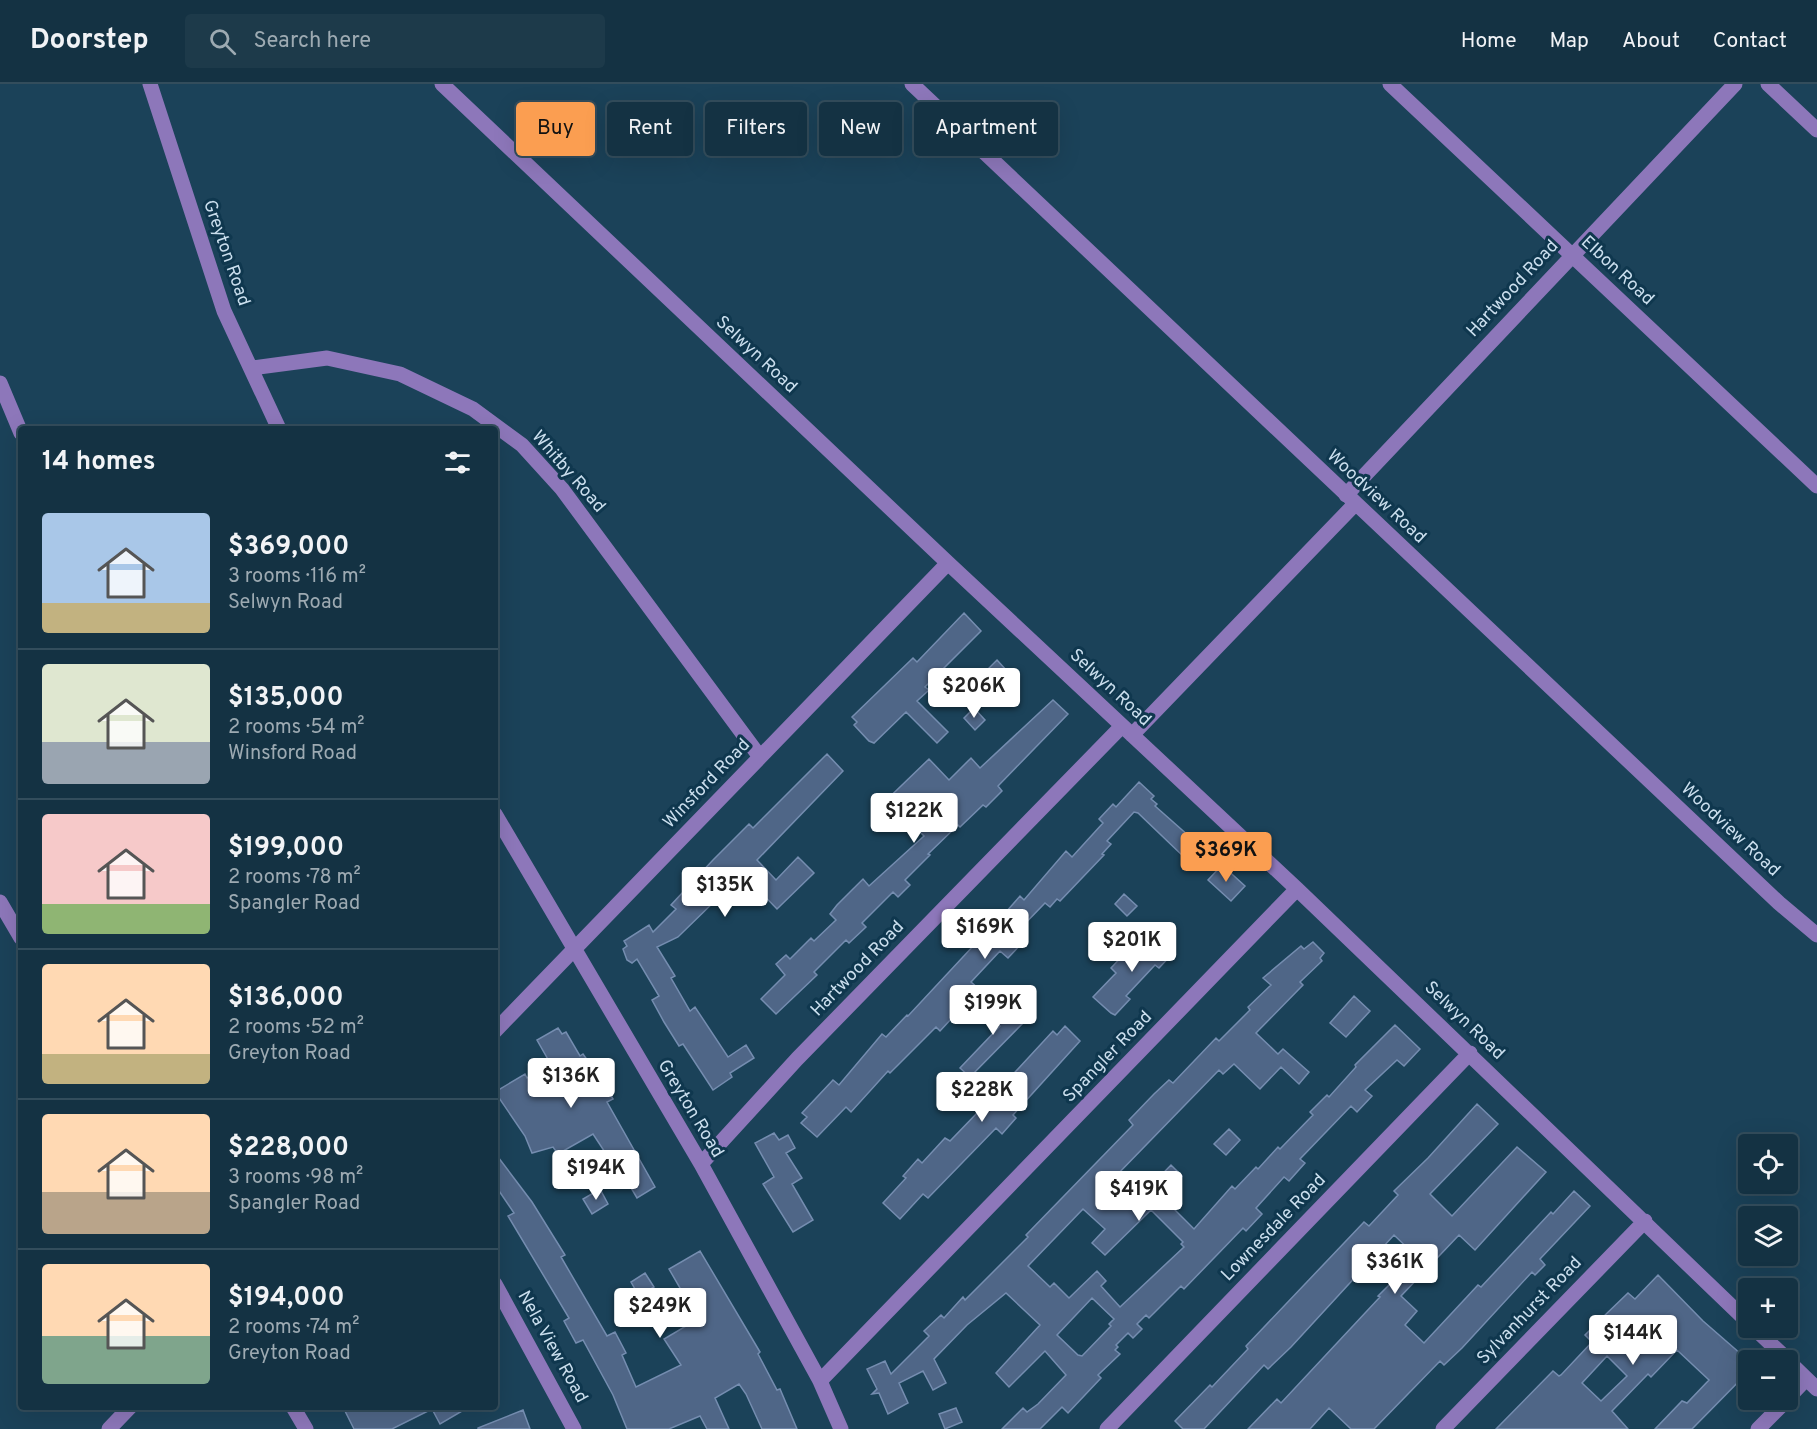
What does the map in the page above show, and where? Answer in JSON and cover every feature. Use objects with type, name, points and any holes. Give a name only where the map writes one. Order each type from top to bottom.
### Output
[{"type":"street","name":"Greyton Road","points":[[150,84],[224,311],[278,426]]},
{"type":"street","name":"Selwyn Road","points":[[442,84],[948,563],[1297,889],[1646,1221],[1738,1312]]},
{"type":"street","name":"Woodview Road","points":[[912,84],[1350,500],[1817,936]]},
{"type":"street","name":"Elbon Road","points":[[1390,84],[1817,486]]},
{"type":"street","name":"Hartwood Road","points":[[701,1164],[797,1059],[1127,731],[1350,500],[1572,255],[1735,84]]},
{"type":"street","points":[[1768,84],[1817,130]]},
{"type":"street","name":"Whitby Road","points":[[252,368],[327,358],[400,374],[473,409],[496,426]]},
{"type":"street","points":[[0,383],[18,426]]},
{"type":"street","name":"Whitby Road","points":[[498,427],[522,445],[562,489],[760,758]]},
{"type":"street","name":"Winsford Road","points":[[498,1028],[948,563]]},
{"type":"street","name":"Greyton Road","points":[[498,819],[701,1164],[820,1381],[841,1429]]},
{"type":"street","name":"Spangler Road","points":[[820,1381],[1297,889]]},
{"type":"street","points":[[0,902],[18,933]]},
{"type":"street","name":"Lownesdale Road","points":[[1107,1429],[1470,1053]]},
{"type":"street","name":"Sylvanhurst Road","points":[[1443,1429],[1646,1221]]},
{"type":"street","name":"Nela View Road","points":[[498,1290],[574,1429]]},
{"type":"street","points":[[1764,1338],[1777,1350]]},
{"type":"street","points":[[1798,1371],[1812,1384],[1798,1392]]},
{"type":"street","points":[[109,1429],[127,1410]]},
{"type":"street","points":[[295,1410],[306,1429]]},
{"type":"street","points":[[1758,1429],[1776,1410]]},
{"type":"building","points":[[964,613],[981,631],[925,687],[929,690],[917,701],[948,732],[937,743],[906,712],[874,743],[869,741],[854,725],[857,722],[852,717],[913,658],[917,662]]},
{"type":"building","points":[[997,660],[1007,671],[984,694],[974,683]]},
{"type":"building","points":[[1053,700],[1068,714],[998,786],[1002,791],[986,807],[983,805],[960,827],[958,825],[928,854],[930,855],[905,880],[910,885],[898,897],[893,892],[862,923],[866,927],[849,943],[846,940],[814,972],[817,975],[776,1014],[761,999],[785,975],[776,964],[786,955],[790,959],[811,938],[814,941],[836,920],[830,914],[837,905],[863,879],[869,886],[924,836],[917,829],[923,823],[903,803],[882,823],[873,813],[929,759],[949,780],[971,758],[980,768]]},
{"type":"building","points":[[974,708],[985,720],[975,730],[964,718]]},
{"type":"building","points":[[827,754],[843,771],[757,860],[776,880],[798,857],[814,873],[777,909],[747,878],[725,899],[721,895],[678,937],[657,947],[675,976],[671,978],[690,1011],[695,1007],[728,1057],[746,1045],[754,1058],[730,1073],[732,1077],[713,1090],[683,1044],[679,1046],[664,1022],[652,1000],[659,996],[637,959],[632,963],[627,960],[623,949],[627,946],[624,941],[649,925],[653,932],[676,909],[671,905],[713,860],[749,824],[753,828]]},
{"type":"building","points":[[1139,782],[1154,796],[1151,799],[1157,804],[1155,806],[1198,844],[1185,858],[1138,813],[1134,812],[1107,841],[1111,844],[1102,854],[1104,855],[1060,901],[1057,899],[1050,907],[1045,903],[1014,935],[1022,943],[1008,958],[1000,951],[971,982],[979,989],[940,1031],[936,1027],[890,1073],[888,1071],[851,1112],[846,1107],[817,1137],[801,1123],[807,1117],[802,1113],[833,1080],[839,1085],[882,1034],[886,1037],[908,1016],[975,944],[977,946],[1008,914],[1006,912],[1020,896],[1024,900],[1066,851],[1072,857],[1103,823],[1099,819],[1113,804],[1116,807]]},
{"type":"building","points":[[1222,865],[1245,886],[1231,901],[1208,880]]},
{"type":"building","points":[[1124,894],[1137,906],[1127,916],[1115,904]]},
{"type":"building","points":[[1155,933],[1174,952],[1159,968],[1155,965],[1126,996],[1130,999],[1115,1015],[1111,1013],[1093,997],[1116,973],[1111,968],[1127,951],[1133,956]]},
{"type":"building","points":[[1313,942],[1324,953],[1320,958],[1322,961],[1300,982],[1303,985],[1256,1033],[1278,1054],[1283,1049],[1309,1072],[1299,1084],[1281,1067],[1260,1089],[1234,1064],[1223,1074],[1219,1070],[1112,1180],[1135,1202],[1171,1165],[1182,1176],[1162,1197],[1194,1229],[1232,1186],[1235,1189],[1278,1147],[1280,1149],[1313,1115],[1310,1112],[1327,1095],[1329,1097],[1356,1067],[1355,1065],[1395,1025],[1420,1049],[1404,1066],[1397,1060],[1365,1090],[1372,1096],[1357,1112],[1351,1106],[1300,1159],[1305,1163],[1289,1181],[1284,1177],[1256,1208],[1262,1214],[1246,1231],[1243,1228],[1184,1289],[1181,1286],[1149,1318],[1146,1315],[1137,1324],[1142,1329],[1133,1338],[1128,1333],[1116,1345],[1118,1347],[1115,1350],[1120,1354],[1098,1375],[1101,1378],[1068,1413],[1062,1407],[1040,1429],[1002,1429],[1023,1408],[1027,1412],[1038,1404],[1066,1375],[1045,1351],[1009,1387],[996,1373],[1040,1325],[1006,1293],[967,1325],[934,1359],[946,1383],[933,1390],[923,1371],[899,1383],[908,1403],[888,1414],[879,1393],[872,1394],[877,1389],[867,1369],[885,1361],[891,1374],[929,1336],[924,1331],[941,1315],[944,1318],[963,1297],[965,1300],[1028,1237],[1026,1235],[1133,1125],[1129,1120],[1154,1094],[1169,1080],[1173,1083],[1216,1038],[1219,1041],[1250,1010],[1248,1007],[1271,985],[1263,978],[1301,946],[1304,949]],"holes":[[[1083,1209],[1105,1229],[1092,1243],[1105,1255],[1151,1210],[1183,1242],[1181,1244],[1184,1247],[1120,1307],[1101,1286],[1106,1281],[1097,1271],[1069,1298],[1054,1283],[1050,1287],[1028,1266]],[[1092,1298],[1114,1319],[1109,1324],[1111,1326],[1082,1356],[1078,1355],[1057,1335]]]},
{"type":"building","points":[[1354,996],[1370,1011],[1346,1037],[1330,1023]]},
{"type":"building","points":[[995,999],[1023,1023],[970,1077],[960,1068],[1000,1026],[983,1011]]},
{"type":"building","points":[[1065,1026],[1080,1041],[1013,1115],[1016,1118],[1002,1134],[996,1128],[928,1198],[923,1194],[900,1219],[883,1203],[906,1178],[903,1176],[918,1159],[922,1163],[945,1138],[950,1141],[978,1112],[975,1109],[990,1093],[993,1096],[1053,1031],[1057,1035]]},
{"type":"building","points":[[558,1028],[562,1034],[566,1032],[580,1056],[583,1054],[613,1099],[607,1102],[655,1187],[637,1198],[617,1164],[614,1166],[593,1134],[558,1154],[553,1147],[532,1153],[525,1136],[498,1096],[498,1090],[525,1074],[527,1078],[550,1063],[537,1040]]},
{"type":"building","points":[[1477,1104],[1498,1124],[1430,1194],[1452,1216],[1517,1147],[1546,1172],[1475,1250],[1459,1235],[1401,1296],[1417,1311],[1405,1325],[1424,1343],[1478,1285],[1481,1287],[1551,1212],[1553,1214],[1574,1191],[1590,1206],[1540,1259],[1545,1265],[1535,1275],[1532,1272],[1462,1348],[1444,1365],[1440,1361],[1374,1429],[1351,1429],[1329,1408],[1310,1429],[1248,1429],[1277,1399],[1281,1403],[1380,1297],[1378,1296],[1417,1257],[1394,1235],[1291,1347],[1268,1369],[1264,1365],[1204,1429],[1183,1429],[1175,1421],[1210,1385],[1212,1387],[1248,1349],[1246,1346],[1364,1222],[1369,1226],[1398,1195],[1394,1191],[1428,1158]]},
{"type":"building","points":[[1229,1129],[1240,1140],[1226,1155],[1214,1144]]},
{"type":"building","points":[[774,1133],[779,1140],[788,1135],[795,1148],[786,1153],[802,1178],[792,1184],[813,1220],[793,1232],[763,1184],[774,1177],[755,1143]]},
{"type":"building","points":[[498,1157],[532,1202],[565,1255],[561,1257],[607,1336],[615,1332],[626,1353],[622,1355],[636,1387],[681,1365],[664,1339],[698,1319],[669,1269],[700,1251],[760,1352],[758,1354],[777,1390],[780,1389],[797,1429],[762,1429],[739,1384],[715,1398],[729,1429],[707,1429],[700,1416],[669,1429],[627,1429],[613,1395],[583,1340],[576,1343],[564,1321],[569,1318],[508,1216],[514,1213],[498,1189]]},
{"type":"building","points":[[600,1189],[608,1204],[592,1214],[583,1199]]},
{"type":"building","points":[[645,1273],[654,1287],[639,1296],[631,1282]]},
{"type":"building","points":[[1658,1275],[1703,1321],[1738,1351],[1738,1382],[1692,1429],[1655,1429],[1682,1401],[1687,1403],[1709,1380],[1677,1350],[1651,1377],[1648,1374],[1612,1411],[1628,1429],[1496,1429],[1553,1371],[1561,1375],[1592,1342],[1585,1335],[1628,1293],[1635,1299]],"holes":[[[1607,1356],[1627,1376],[1601,1401],[1582,1383]]]},
{"type":"building","points":[[956,1408],[962,1422],[945,1429],[939,1414]]},
{"type":"building","points":[[344,1410],[430,1410],[392,1429],[354,1429]]},
{"type":"building","points":[[433,1410],[464,1410],[440,1424]]},
{"type":"building","points":[[523,1410],[530,1429],[478,1429],[478,1428]]}]
